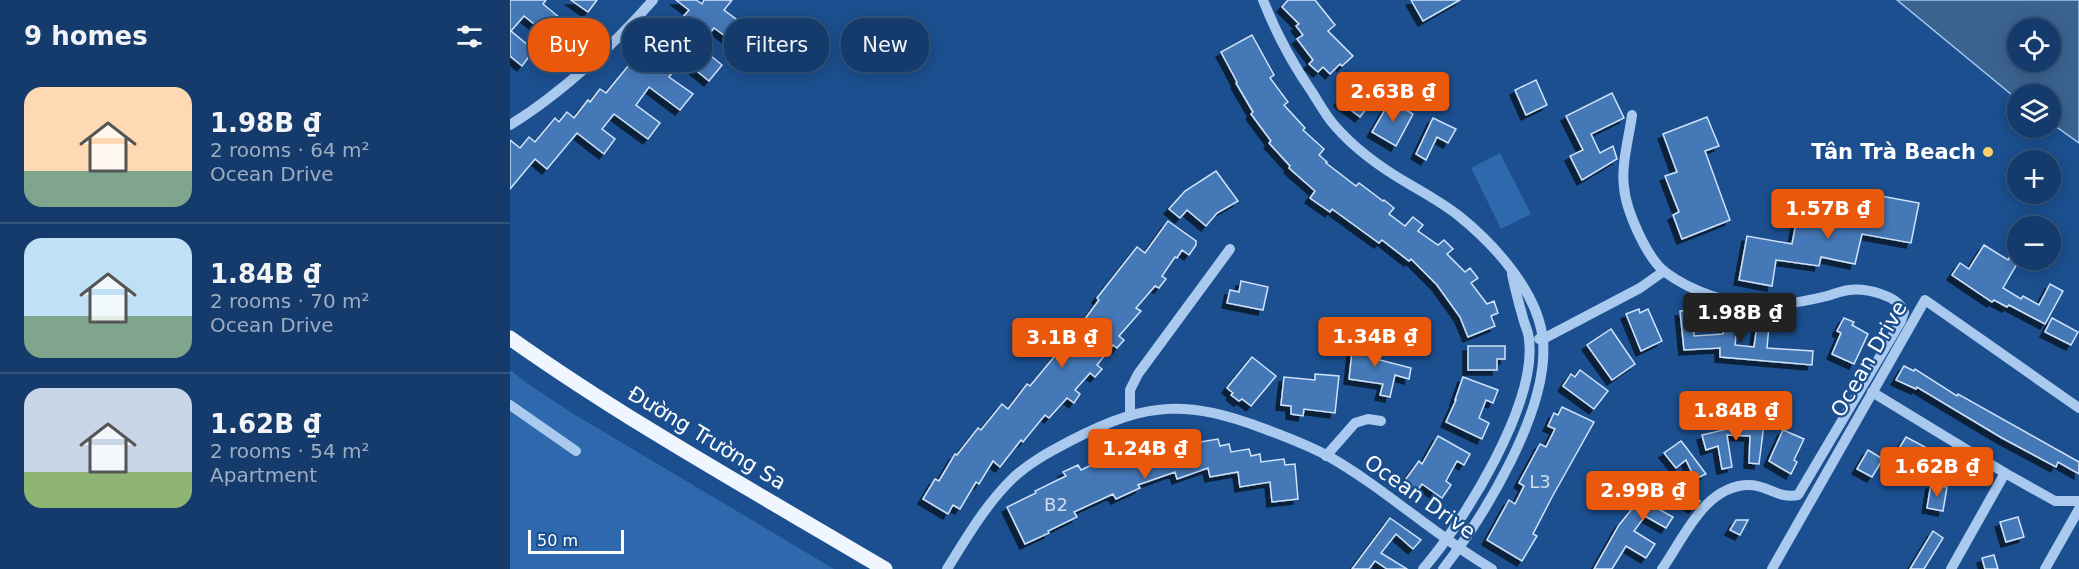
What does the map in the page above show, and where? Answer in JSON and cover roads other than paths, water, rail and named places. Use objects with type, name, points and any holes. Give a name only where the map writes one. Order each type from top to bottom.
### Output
[{"type":"main road","name":"Đường Trường Sa","points":[[510,338],[625,413],[885,569]]},
{"type":"street","points":[[510,125],[534,110],[573,78],[653,0]]},
{"type":"street","points":[[1263,0],[1296,69],[1335,126],[1364,152],[1456,213],[1475,229],[1509,265],[1527,293],[1543,339],[1542,366],[1534,407],[1503,477],[1459,549],[1443,569]]},
{"type":"street","name":"Ocean Drive","points":[[1632,115],[1625,158],[1624,187],[1631,215],[1648,250],[1664,271],[1693,287],[1728,301],[1764,305],[1824,297],[1850,290],[1872,292],[1898,302],[1904,312],[1868,388],[1772,569]]},
{"type":"street","points":[[1131,414],[1130,390],[1138,374],[1230,249]]},
{"type":"street","points":[[1423,569],[1446,540],[1489,473],[1527,377],[1529,340],[1509,265]]},
{"type":"street","points":[[1529,340],[1543,339],[1640,288],[1664,271]]},
{"type":"street","name":"Ocean Drive","points":[[1662,569],[1705,505],[1720,492],[1749,485],[1769,489],[1781,496],[1798,495],[1836,432],[1868,388],[1925,300],[2079,408]]},
{"type":"street","points":[[1868,388],[2005,473],[2055,501],[2079,501]]},
{"type":"street","points":[[510,405],[576,451]]},
{"type":"street","name":"Ocean Drive","points":[[947,569],[989,504],[1015,476],[1039,458],[1131,414],[1184,408],[1213,412],[1286,437],[1326,456],[1406,509],[1459,549],[1492,569]]},
{"type":"street","name":"Ocean Drive","points":[[1326,456],[1355,423],[1368,419],[1381,421]]},
{"type":"street","points":[[1951,569],[2005,473]]},
{"type":"street","points":[[2045,569],[2079,508]]},
{"type":"place","name":"Tân Trà Beach","points":[[1988,152]]}]
